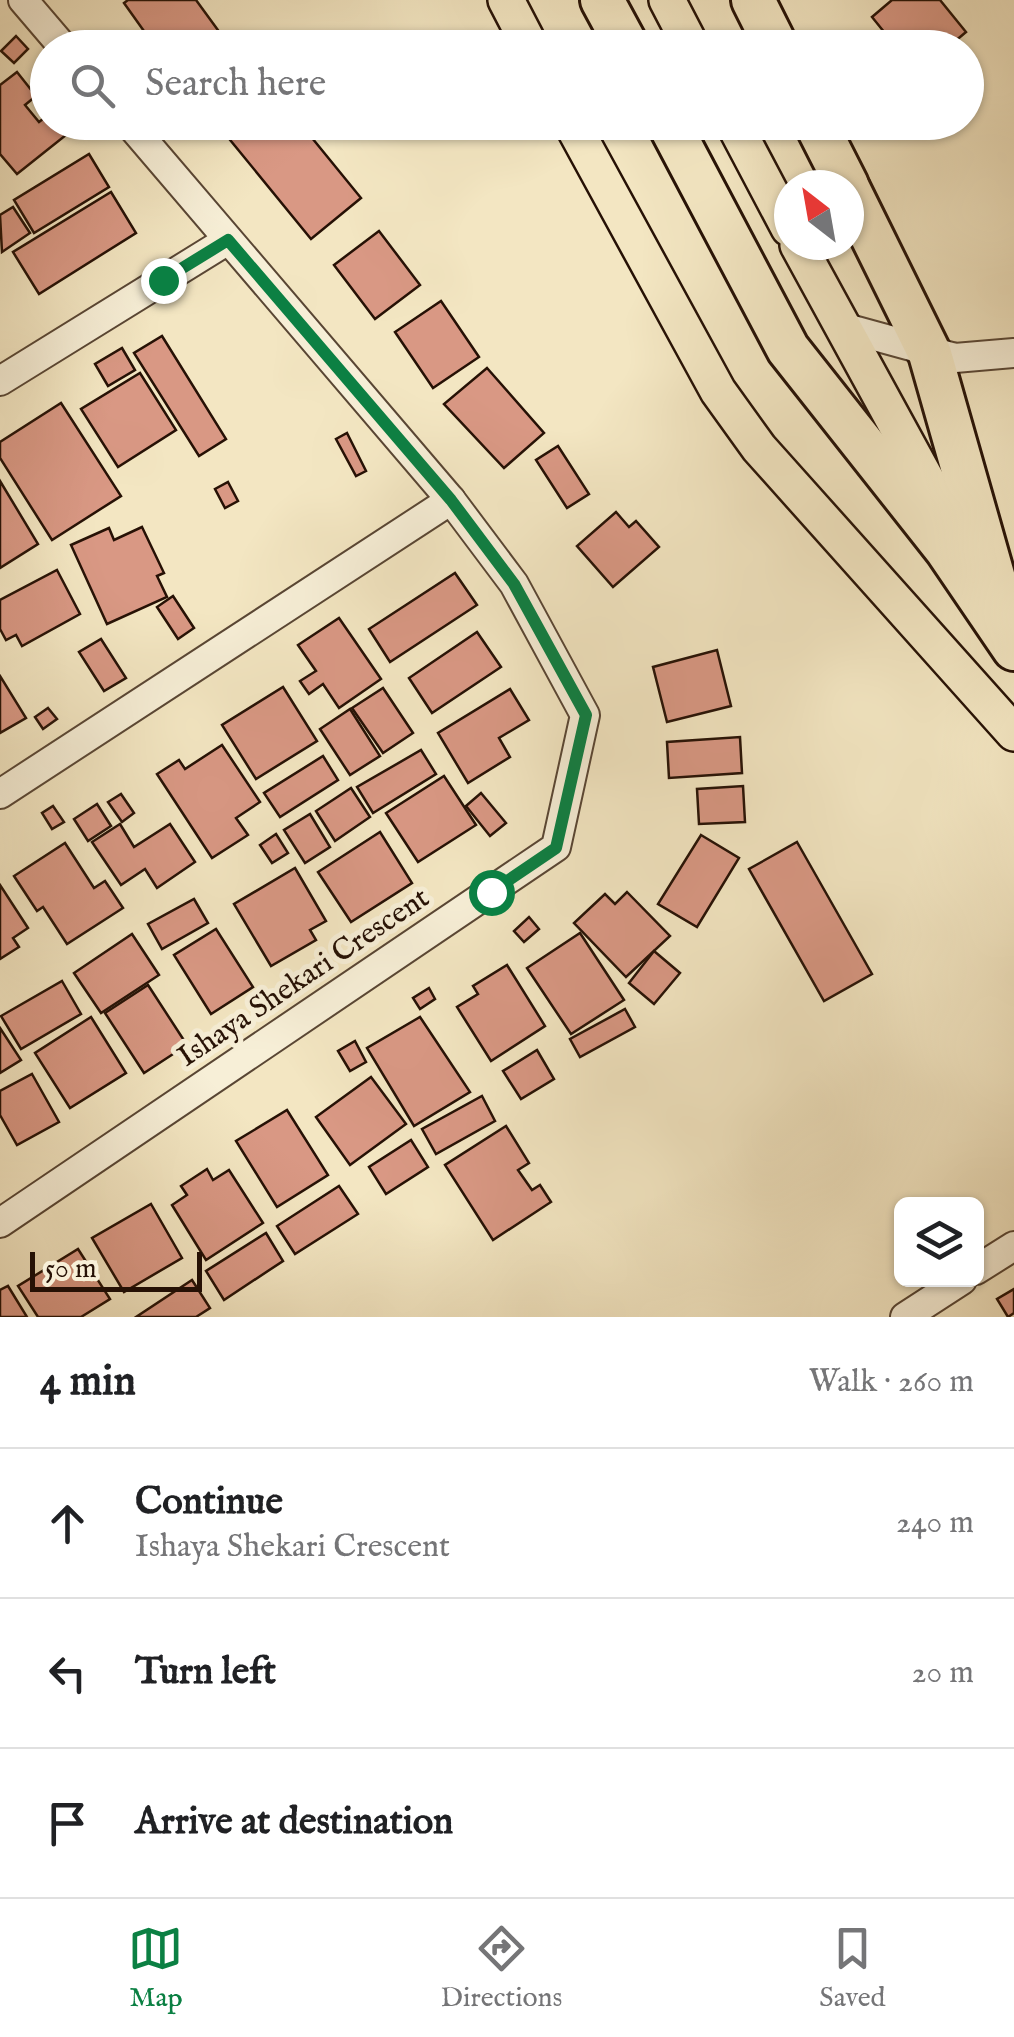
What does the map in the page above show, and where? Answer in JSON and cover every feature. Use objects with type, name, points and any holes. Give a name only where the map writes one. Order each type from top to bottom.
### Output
[{"type":"highway","points":[[602,0],[618,30]]},
{"type":"highway","points":[[753,0],[768,30]]},
{"type":"highway","points":[[677,140],[788,350],[1012,637]]},
{"type":"highway","points":[[824,140],[839,170]]},
{"type":"highway","points":[[864,220],[930,354],[1012,637]]},
{"type":"main road","points":[[506,0],[522,30]]},
{"type":"main road","points":[[667,0],[683,30]]},
{"type":"main road","points":[[581,140],[718,391],[759,448],[1014,733]]},
{"type":"main road","points":[[742,140],[774,200]]},
{"type":"main road","points":[[806,260],[1012,637]]},
{"type":"street","points":[[23,0],[49,30]]},
{"type":"street","name":"Ishaya Shekari Crescent","points":[[0,1223],[556,848],[586,715],[514,584],[451,500],[143,140]]},
{"type":"street","points":[[0,381],[228,240]]},
{"type":"street","points":[[842,328],[930,354],[981,359],[1014,353]]},
{"type":"street","points":[[0,794],[451,500]]},
{"type":"street","points":[[984,1265],[1014,1246]]},
{"type":"street","points":[[905,1317],[951,1287]]},
{"type":"building","points":[[196,0],[218,30],[143,30],[124,3]]},
{"type":"building","points":[[892,0],[940,0],[964,30],[882,30],[872,17]]},
{"type":"building","points":[[16,36],[28,49],[14,63],[1,51]]},
{"type":"building","points":[[17,72],[30,88],[30,101],[25,105],[30,111],[30,140],[60,140],[17,174],[0,154],[0,85]]},
{"type":"building","points":[[230,140],[314,140],[361,198],[311,239]]},
{"type":"building","points":[[89,154],[109,187],[34,233],[14,200]]},
{"type":"building","points":[[111,192],[136,233],[39,294],[13,252]]},
{"type":"building","points":[[13,207],[30,233],[2,252],[0,215]]},
{"type":"building","points":[[379,231],[420,285],[375,319],[334,265]]},
{"type":"building","points":[[441,301],[479,357],[433,388],[395,332]]},
{"type":"building","points":[[162,336],[226,439],[199,456],[134,353]]},
{"type":"building","points":[[122,348],[135,370],[108,386],[95,364]]},
{"type":"building","points":[[487,368],[544,433],[504,468],[444,404]]},
{"type":"building","points":[[140,373],[176,430],[118,467],[81,409]]},
{"type":"building","points":[[61,403],[121,496],[52,540],[0,458],[0,442]]},
{"type":"building","points":[[347,433],[366,471],[356,476],[336,439]]},
{"type":"building","points":[[558,446],[589,494],[567,508],[536,460]]},
{"type":"building","points":[[0,481],[38,544],[0,568]]},
{"type":"building","points":[[228,482],[238,501],[225,508],[215,489]]},
{"type":"building","points":[[616,512],[629,527],[636,521],[659,547],[613,587],[577,546]]},
{"type":"building","points":[[142,527],[164,573],[157,576],[167,597],[107,624],[71,545],[109,528],[114,540]]},
{"type":"building","points":[[57,570],[80,614],[22,646],[16,635],[6,640],[0,629],[0,600]]},
{"type":"building","points":[[455,573],[477,605],[390,662],[369,629]]},
{"type":"building","points":[[173,596],[194,628],[178,639],[157,607]]},
{"type":"building","points":[[339,618],[381,679],[339,708],[323,684],[309,694],[300,681],[316,671],[298,645]]},
{"type":"building","points":[[477,632],[501,667],[432,713],[409,678]]},
{"type":"building","points":[[101,639],[126,678],[104,691],[79,652]]},
{"type":"building","points":[[717,650],[731,706],[667,722],[653,667]]},
{"type":"building","points":[[0,676],[26,718],[0,733]]},
{"type":"building","points":[[283,687],[317,741],[256,779],[222,725]]},
{"type":"building","points":[[383,688],[413,733],[383,753],[352,708]]},
{"type":"building","points":[[510,689],[529,720],[499,738],[510,757],[468,783],[438,733]]},
{"type":"building","points":[[48,708],[57,719],[43,729],[35,717]]},
{"type":"building","points":[[350,709],[380,756],[350,775],[320,729]]},
{"type":"building","points":[[740,737],[742,773],[669,778],[667,742]]},
{"type":"building","points":[[222,745],[260,802],[236,818],[248,835],[212,858],[157,774],[179,760],[185,769]]},
{"type":"building","points":[[421,750],[436,774],[373,813],[357,787]]},
{"type":"building","points":[[323,756],[338,780],[280,817],[264,793]]},
{"type":"building","points":[[444,776],[476,825],[418,862],[386,813]]},
{"type":"building","points":[[743,786],[745,822],[699,824],[697,789]]},
{"type":"building","points":[[351,788],[370,817],[335,841],[316,811]]},
{"type":"building","points":[[481,793],[506,823],[490,836],[466,806]]},
{"type":"building","points":[[121,794],[134,813],[122,822],[108,802]]},
{"type":"building","points":[[97,804],[111,826],[88,841],[74,819]]},
{"type":"building","points":[[53,806],[64,822],[52,829],[42,813]]},
{"type":"building","points":[[310,814],[330,847],[305,863],[284,830]]},
{"type":"building","points":[[120,824],[134,847],[170,824],[195,862],[157,888],[145,869],[121,885],[92,842]]},
{"type":"building","points":[[380,832],[412,883],[351,922],[318,872]]},
{"type":"building","points":[[276,834],[288,853],[272,863],[260,845]]},
{"type":"building","points":[[701,835],[739,858],[697,927],[658,904]]},
{"type":"building","points":[[797,842],[872,974],[824,1001],[749,869]]},
{"type":"building","points":[[65,843],[94,888],[105,881],[123,908],[67,944],[43,907],[37,911],[14,876]]},
{"type":"building","points":[[295,868],[326,921],[310,930],[316,940],[271,966],[234,904]]},
{"type":"building","points":[[0,885],[28,928],[13,938],[19,947],[0,959]]},
{"type":"building","points":[[627,892],[670,936],[626,977],[574,923],[605,894],[615,904]]},
{"type":"building","points":[[194,899],[208,923],[162,949],[148,924]]},
{"type":"building","points":[[529,917],[539,929],[524,942],[514,931]]},
{"type":"building","points":[[216,929],[253,987],[211,1014],[174,955]]},
{"type":"building","points":[[580,933],[624,1000],[571,1034],[527,968]]},
{"type":"building","points":[[132,934],[159,975],[101,1013],[74,973]]},
{"type":"building","points":[[654,951],[680,973],[654,1004],[629,983]]},
{"type":"building","points":[[507,965],[545,1026],[491,1061],[457,1007],[478,994],[473,986]]},
{"type":"building","points":[[62,981],[81,1014],[21,1049],[1,1016]]},
{"type":"building","points":[[148,985],[187,1045],[144,1073],[105,1013]]},
{"type":"building","points":[[429,988],[435,999],[420,1009],[413,998]]},
{"type":"building","points":[[625,1009],[635,1027],[580,1057],[570,1039]]},
{"type":"building","points":[[91,1017],[126,1073],[70,1108],[35,1053]]},
{"type":"building","points":[[420,1017],[470,1092],[414,1126],[367,1048]]},
{"type":"building","points":[[0,1028],[21,1060],[0,1073]]},
{"type":"building","points":[[355,1041],[366,1062],[350,1071],[338,1051]]},
{"type":"building","points":[[537,1050],[554,1079],[521,1099],[503,1071]]},
{"type":"building","points":[[32,1074],[59,1122],[17,1145],[0,1115],[0,1091]]},
{"type":"building","points":[[371,1077],[406,1124],[350,1165],[316,1117]]},
{"type":"building","points":[[482,1096],[495,1121],[436,1154],[422,1129]]},
{"type":"building","points":[[287,1110],[328,1175],[277,1207],[236,1141]]},
{"type":"building","points":[[506,1126],[529,1163],[518,1170],[532,1190],[540,1185],[551,1202],[493,1240],[445,1165]]},
{"type":"building","points":[[411,1140],[428,1167],[386,1194],[369,1167]]},
{"type":"building","points":[[207,1169],[213,1180],[229,1170],[263,1223],[206,1260],[172,1205],[187,1195],[181,1186]]},
{"type":"building","points":[[339,1186],[358,1214],[295,1254],[277,1226]]},
{"type":"building","points":[[151,1204],[182,1258],[124,1292],[92,1238]]},
{"type":"building","points":[[266,1233],[283,1261],[224,1300],[206,1271]]},
{"type":"building","points":[[78,1249],[110,1299],[81,1317],[38,1317],[18,1286]]},
{"type":"building","points":[[192,1280],[210,1308],[196,1317],[136,1317]]},
{"type":"building","points":[[8,1286],[27,1317],[0,1317],[0,1290]]},
{"type":"building","points":[[1014,1289],[1014,1313],[1008,1317],[997,1299]]},
{"type":"route","points":[[163,280],[228,240],[451,500],[514,584],[586,715],[556,848],[491,892]]}]
